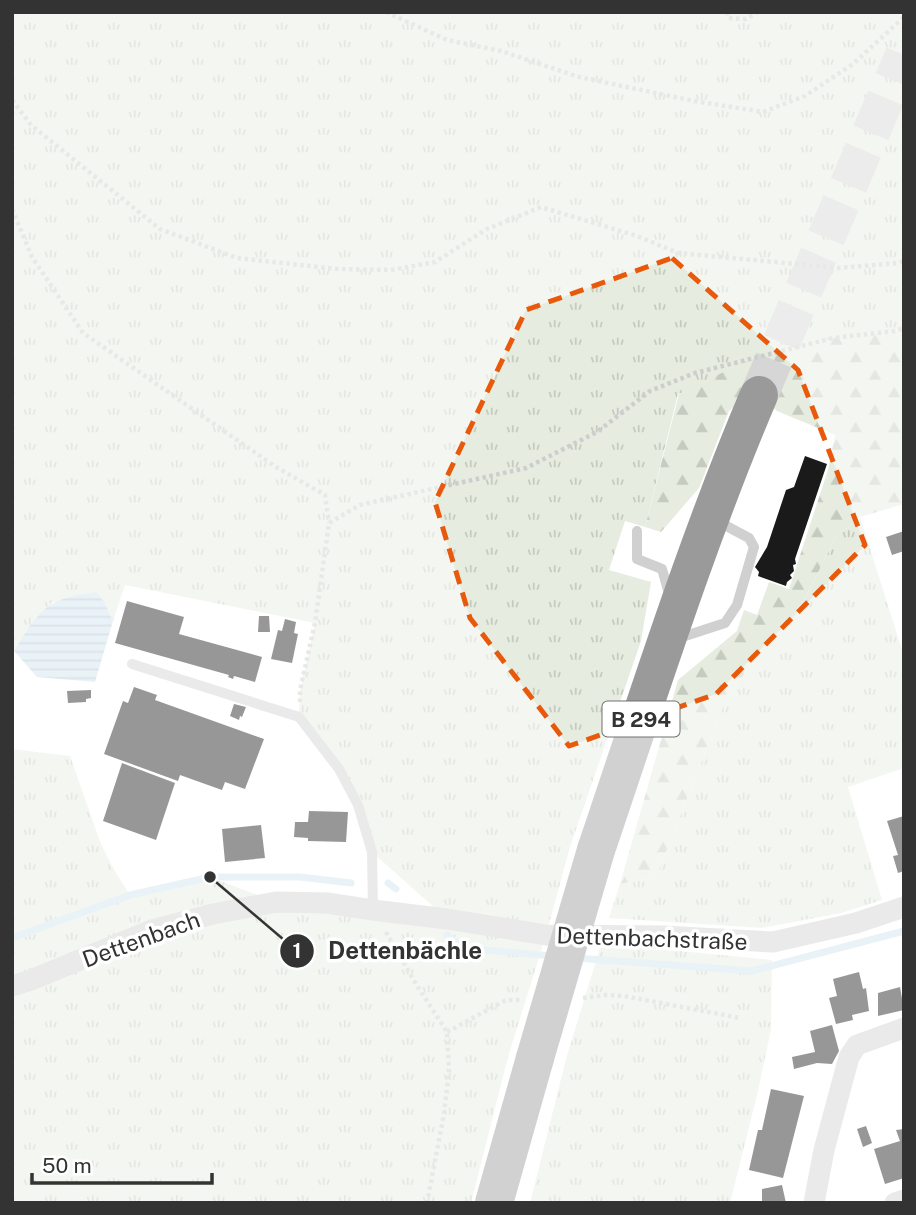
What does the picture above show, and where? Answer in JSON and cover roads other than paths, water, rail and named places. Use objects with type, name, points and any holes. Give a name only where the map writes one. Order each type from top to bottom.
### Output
[{"type":"highway","name":"B 294","points":[[494,1203],[596,850],[710,517],[759,395]]},
{"type":"street","name":"Dettenbach","points":[[12,986],[31,981],[152,930],[213,914],[276,902],[327,903],[373,911],[398,912]]},
{"type":"street","name":"Dettenbachstraße","points":[[398,912],[546,935],[664,936],[773,942],[856,923],[904,907]]},
{"type":"street","points":[[814,1203],[824,1150],[849,1056],[857,1045],[904,1028]]},
{"type":"street","points":[[895,1203],[904,1200]]},
{"type":"lane","points":[[637,531],[637,559],[662,569],[671,629],[725,623],[737,605],[754,547],[749,538],[710,517]]},
{"type":"lane","points":[[132,664],[299,717],[339,769],[358,805],[372,852],[373,911]]},
{"type":"water","points":[[96,592],[105,603],[113,621],[95,682],[37,677],[14,651],[31,625],[38,615],[55,602]]},
{"type":"waterway","points":[[12,938],[130,895],[210,877],[300,877],[351,883]]},
{"type":"waterway","points":[[388,883],[396,889]]},
{"type":"waterway","points":[[575,958],[752,971],[904,931]]},
{"type":"waterway","points":[[447,935],[462,948],[553,956]]},
{"type":"tunnel","points":[[759,395],[904,55]]},
{"type":"place","name":"Dettenbächle","points":[[210,877]]}]
